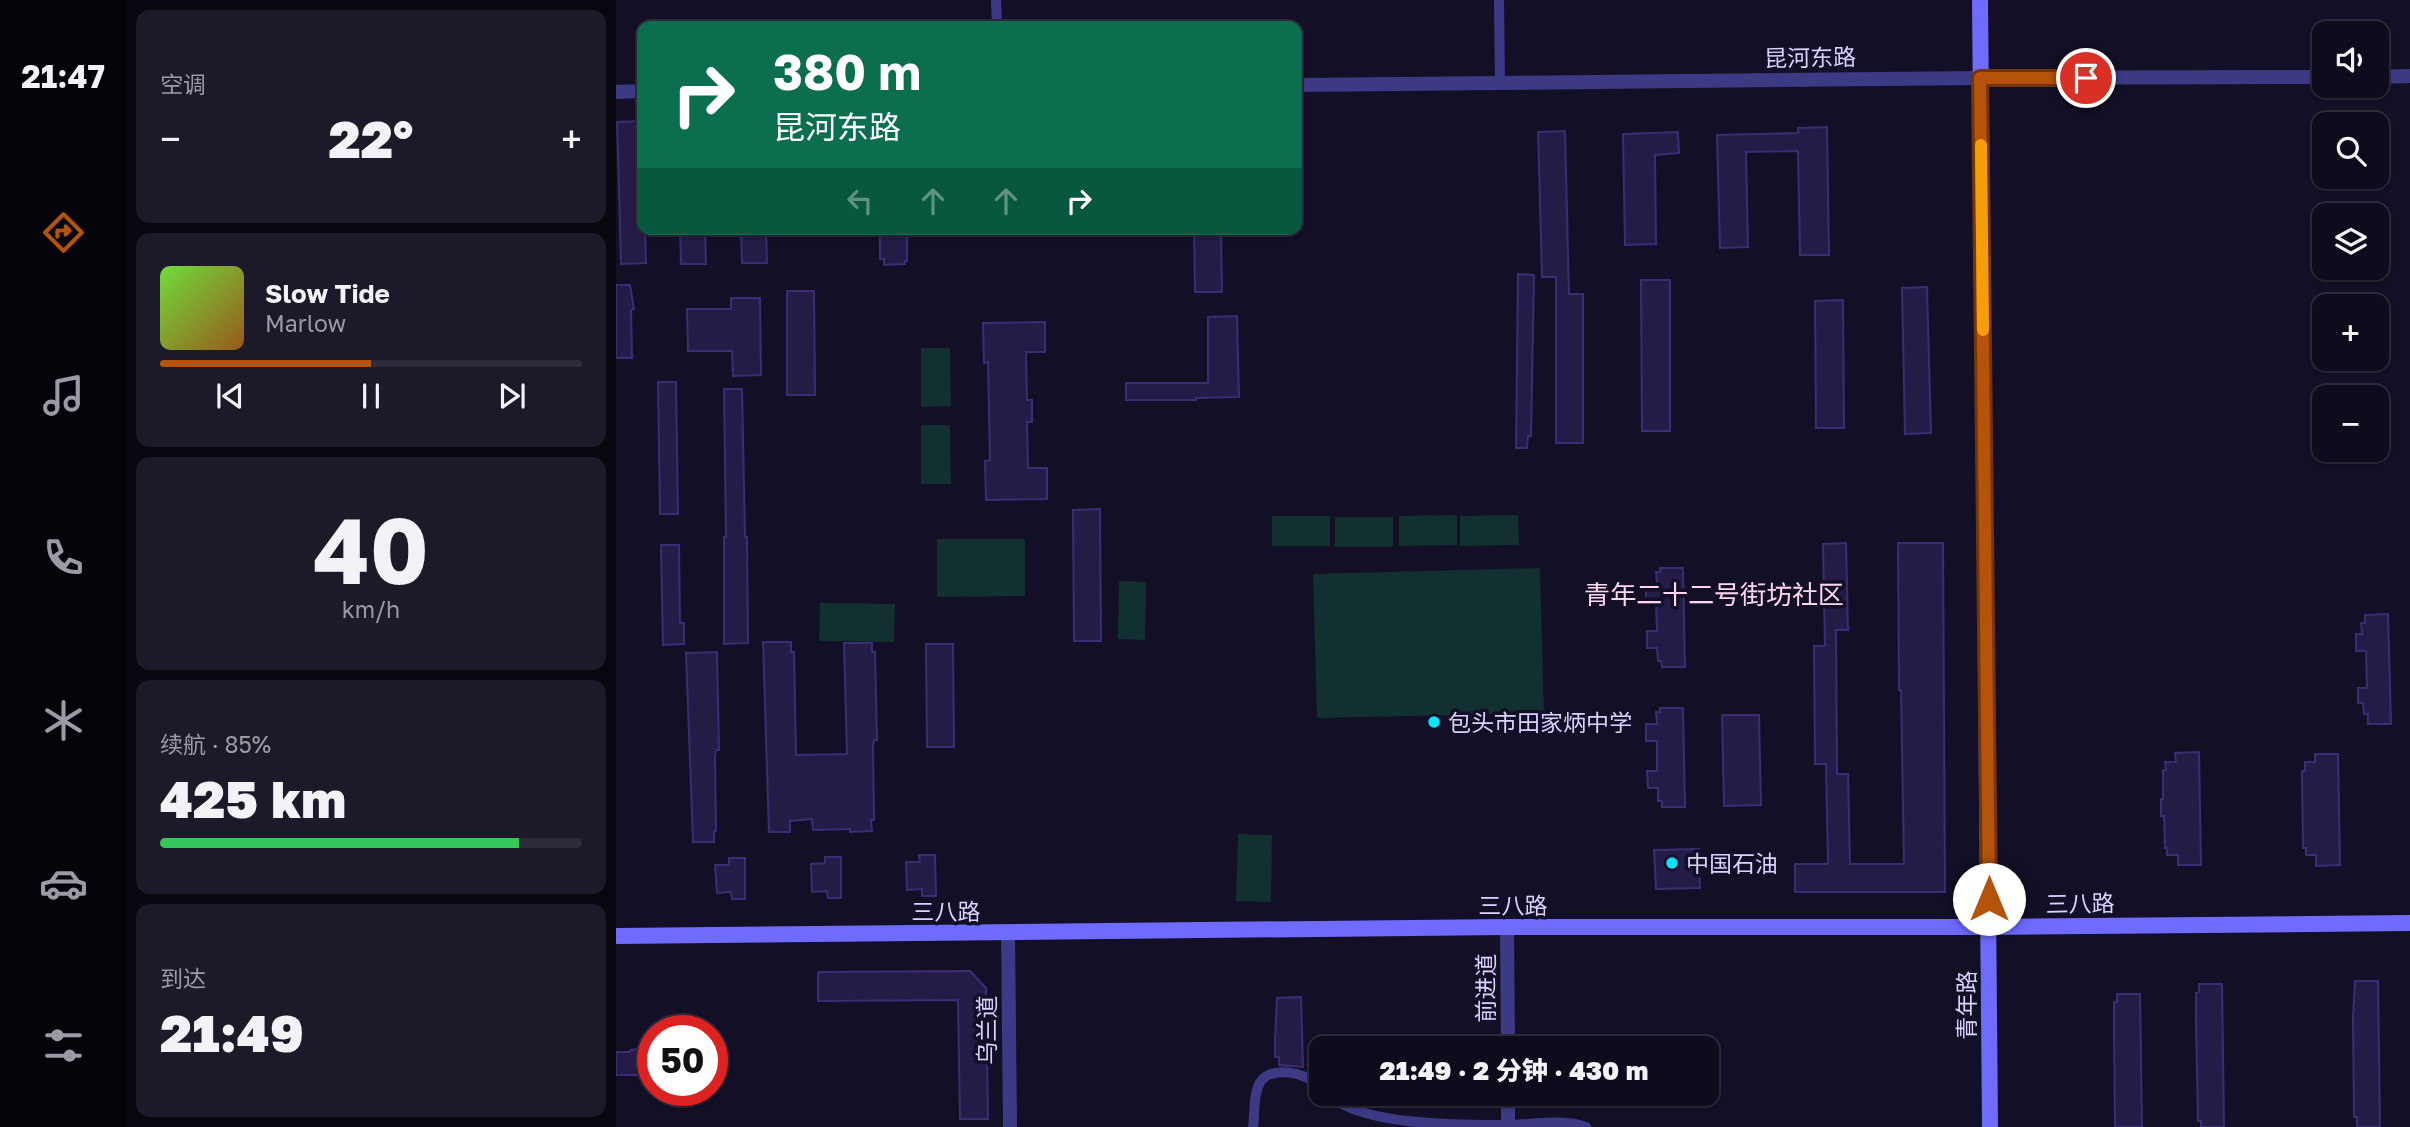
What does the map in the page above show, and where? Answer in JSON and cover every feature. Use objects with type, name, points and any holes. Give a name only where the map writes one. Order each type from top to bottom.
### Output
[{"type":"main road","name":"青年路","points":[[1980,0],[1990,1127]]},
{"type":"main road","name":"三八路","points":[[616,936],[2410,923]]},
{"type":"street","points":[[996,0],[996,21]]},
{"type":"street","points":[[1499,0],[1500,84]]},
{"type":"street","points":[[2389,76],[2410,76]]},
{"type":"street","name":"昆河东路","points":[[1302,85],[2312,77]]},
{"type":"street","points":[[616,92],[637,91]]},
{"type":"street","name":"前进道","points":[[1507,928],[1508,1036]]},
{"type":"street","name":"乌兰道","points":[[1008,933],[1010,1127]]},
{"type":"street","points":[[1253,1127],[1257,1088],[1262,1079],[1279,1073],[1297,1073],[1309,1077]]},
{"type":"street","points":[[1348,1106],[1359,1113],[1404,1121],[1508,1126],[1568,1123],[1586,1127]]},
{"type":"street","points":[[1508,1106],[1508,1126]]},
{"type":"green space","points":[[921,348],[950,348],[951,406],[921,407]]},
{"type":"green space","points":[[921,425],[950,425],[951,484],[921,484]]},
{"type":"green space","points":[[1457,515],[1457,545],[1399,546],[1399,516]]},
{"type":"green space","points":[[1518,515],[1519,545],[1460,546],[1460,516]]},
{"type":"green space","points":[[1272,516],[1330,516],[1330,546],[1272,546]]},
{"type":"green space","points":[[1335,517],[1393,517],[1393,547],[1335,547]]},
{"type":"green space","points":[[937,539],[1025,539],[1025,596],[937,597]]},
{"type":"green space","points":[[1540,568],[1544,713],[1317,718],[1313,574]]},
{"type":"green space","points":[[1119,581],[1146,582],[1145,640],[1118,639]]},
{"type":"green space","points":[[820,603],[895,604],[894,642],[819,641]]},
{"type":"green space","points":[[1238,834],[1272,835],[1271,902],[1236,901]]},
{"type":"building","points":[[637,121],[637,235],[645,235],[646,263],[621,264],[617,122]]},
{"type":"building","points":[[1827,127],[1829,255],[1800,255],[1798,151],[1746,152],[1748,247],[1720,248],[1717,135],[1798,133],[1798,128]]},
{"type":"building","points":[[1565,131],[1569,294],[1583,294],[1583,443],[1556,443],[1556,277],[1542,277],[1538,132]]},
{"type":"building","points":[[1678,132],[1679,153],[1655,155],[1656,244],[1625,245],[1623,134]]},
{"type":"building","points":[[680,235],[705,235],[706,264],[681,264]]},
{"type":"building","points":[[741,235],[766,235],[767,263],[742,263]]},
{"type":"building","points":[[880,235],[907,235],[905,264],[884,265],[884,259],[880,259]]},
{"type":"building","points":[[1194,235],[1221,235],[1222,292],[1195,292]]},
{"type":"building","points":[[1518,274],[1534,275],[1531,436],[1528,436],[1527,448],[1516,448]]},
{"type":"building","points":[[1641,280],[1670,280],[1670,431],[1642,431]]},
{"type":"building","points":[[616,285],[630,285],[634,309],[631,310],[632,358],[616,358]]},
{"type":"building","points":[[1927,287],[1931,433],[1905,434],[1902,288]]},
{"type":"building","points":[[787,291],[814,291],[815,395],[787,395]]},
{"type":"building","points":[[731,298],[760,298],[761,375],[733,376],[732,351],[688,351],[687,309],[731,309]]},
{"type":"building","points":[[1843,300],[1844,428],[1816,428],[1815,301]]},
{"type":"building","points":[[1237,316],[1239,397],[1126,400],[1126,383],[1208,383],[1208,317]]},
{"type":"building","points":[[1045,322],[1045,352],[1026,352],[1027,400],[1032,400],[1032,422],[1027,422],[1028,468],[1047,468],[1047,499],[986,500],[985,461],[990,460],[988,362],[984,363],[983,323]]},
{"type":"building","points":[[658,382],[676,382],[678,514],[660,514]]},
{"type":"building","points":[[724,389],[742,389],[748,643],[724,644]]},
{"type":"building","points":[[1100,509],[1101,641],[1074,641],[1073,510]]},
{"type":"building","points":[[1846,543],[1848,630],[1836,630],[1837,774],[1848,774],[1850,864],[1904,864],[1898,543],[1943,543],[1945,892],[1795,892],[1795,864],[1828,864],[1826,764],[1815,764],[1814,646],[1825,646],[1823,544]]},
{"type":"building","points":[[661,545],[679,545],[680,623],[684,623],[684,644],[663,645]]},
{"type":"building","points":[[1660,568],[1683,568],[1685,667],[1662,667],[1661,661],[1658,661],[1657,648],[1647,648],[1647,631],[1657,631],[1656,601],[1646,601],[1646,584],[1657,584],[1656,572],[1660,572]]},
{"type":"building","points":[[2388,614],[2391,724],[2368,724],[2368,714],[2364,714],[2363,703],[2358,703],[2358,688],[2367,688],[2366,651],[2356,651],[2356,634],[2362,634],[2361,623],[2365,623],[2365,615]]},
{"type":"building","points":[[763,642],[791,642],[791,652],[794,652],[796,755],[847,754],[844,643],[872,643],[872,652],[875,652],[877,740],[874,740],[873,747],[872,831],[813,830],[812,819],[790,821],[790,832],[769,832]]},
{"type":"building","points":[[926,644],[953,644],[954,747],[927,747]]},
{"type":"building","points":[[717,652],[719,750],[716,750],[715,757],[716,831],[714,842],[693,842],[686,653]]},
{"type":"building","points":[[1660,708],[1683,708],[1685,807],[1662,807],[1662,801],[1658,801],[1658,788],[1648,788],[1647,771],[1657,771],[1657,741],[1646,741],[1646,724],[1657,724],[1656,712],[1660,712]]},
{"type":"building","points":[[1722,715],[1759,715],[1761,805],[1724,806]]},
{"type":"building","points":[[2199,752],[2201,865],[2178,865],[2178,855],[2167,855],[2165,848],[2164,816],[2161,816],[2163,770],[2166,770],[2165,762],[2176,762],[2175,753]]},
{"type":"building","points":[[2315,754],[2338,754],[2340,865],[2316,866],[2316,855],[2306,855],[2306,848],[2303,848],[2302,771],[2305,771],[2305,762],[2315,762]]},
{"type":"building","points":[[1699,849],[1700,888],[1656,889],[1654,850]]},
{"type":"building","points":[[919,855],[935,855],[936,896],[922,896],[922,889],[907,890],[906,862],[920,862]]},
{"type":"building","points":[[825,857],[841,857],[841,898],[828,898],[827,891],[812,892],[811,864],[825,863]]},
{"type":"building","points":[[729,858],[745,858],[745,899],[732,899],[731,892],[717,893],[715,865],[729,865]]},
{"type":"building","points":[[970,971],[986,988],[988,1119],[960,1119],[958,1000],[818,1001],[818,972]]},
{"type":"building","points":[[2355,981],[2378,981],[2380,1127],[2357,1127],[2357,1117],[2354,1117]]},
{"type":"building","points":[[2199,984],[2222,984],[2224,1127],[2201,1127],[2201,1121],[2198,1121],[2196,993],[2199,992]]},
{"type":"building","points":[[2117,994],[2140,994],[2142,1127],[2115,1127],[2114,1002],[2117,1002]]},
{"type":"building","points":[[1301,997],[1303,1067],[1279,1065],[1279,1057],[1275,1057],[1277,998]]},
{"type":"building","points":[[637,1049],[637,1075],[616,1075],[616,1052]]},
{"type":"slow traffic","points":[[1981,145],[1983,330]]},
{"type":"place","name":"包头市田家炳中学","points":[[1434,722]]},
{"type":"place","name":"中国石油","points":[[1672,863]]},
{"type":"district","name":"青年二十二号街坊社区","points":[[1714,594]]},
{"type":"route","points":[[1989,899],[1980,78],[2086,78]]}]
